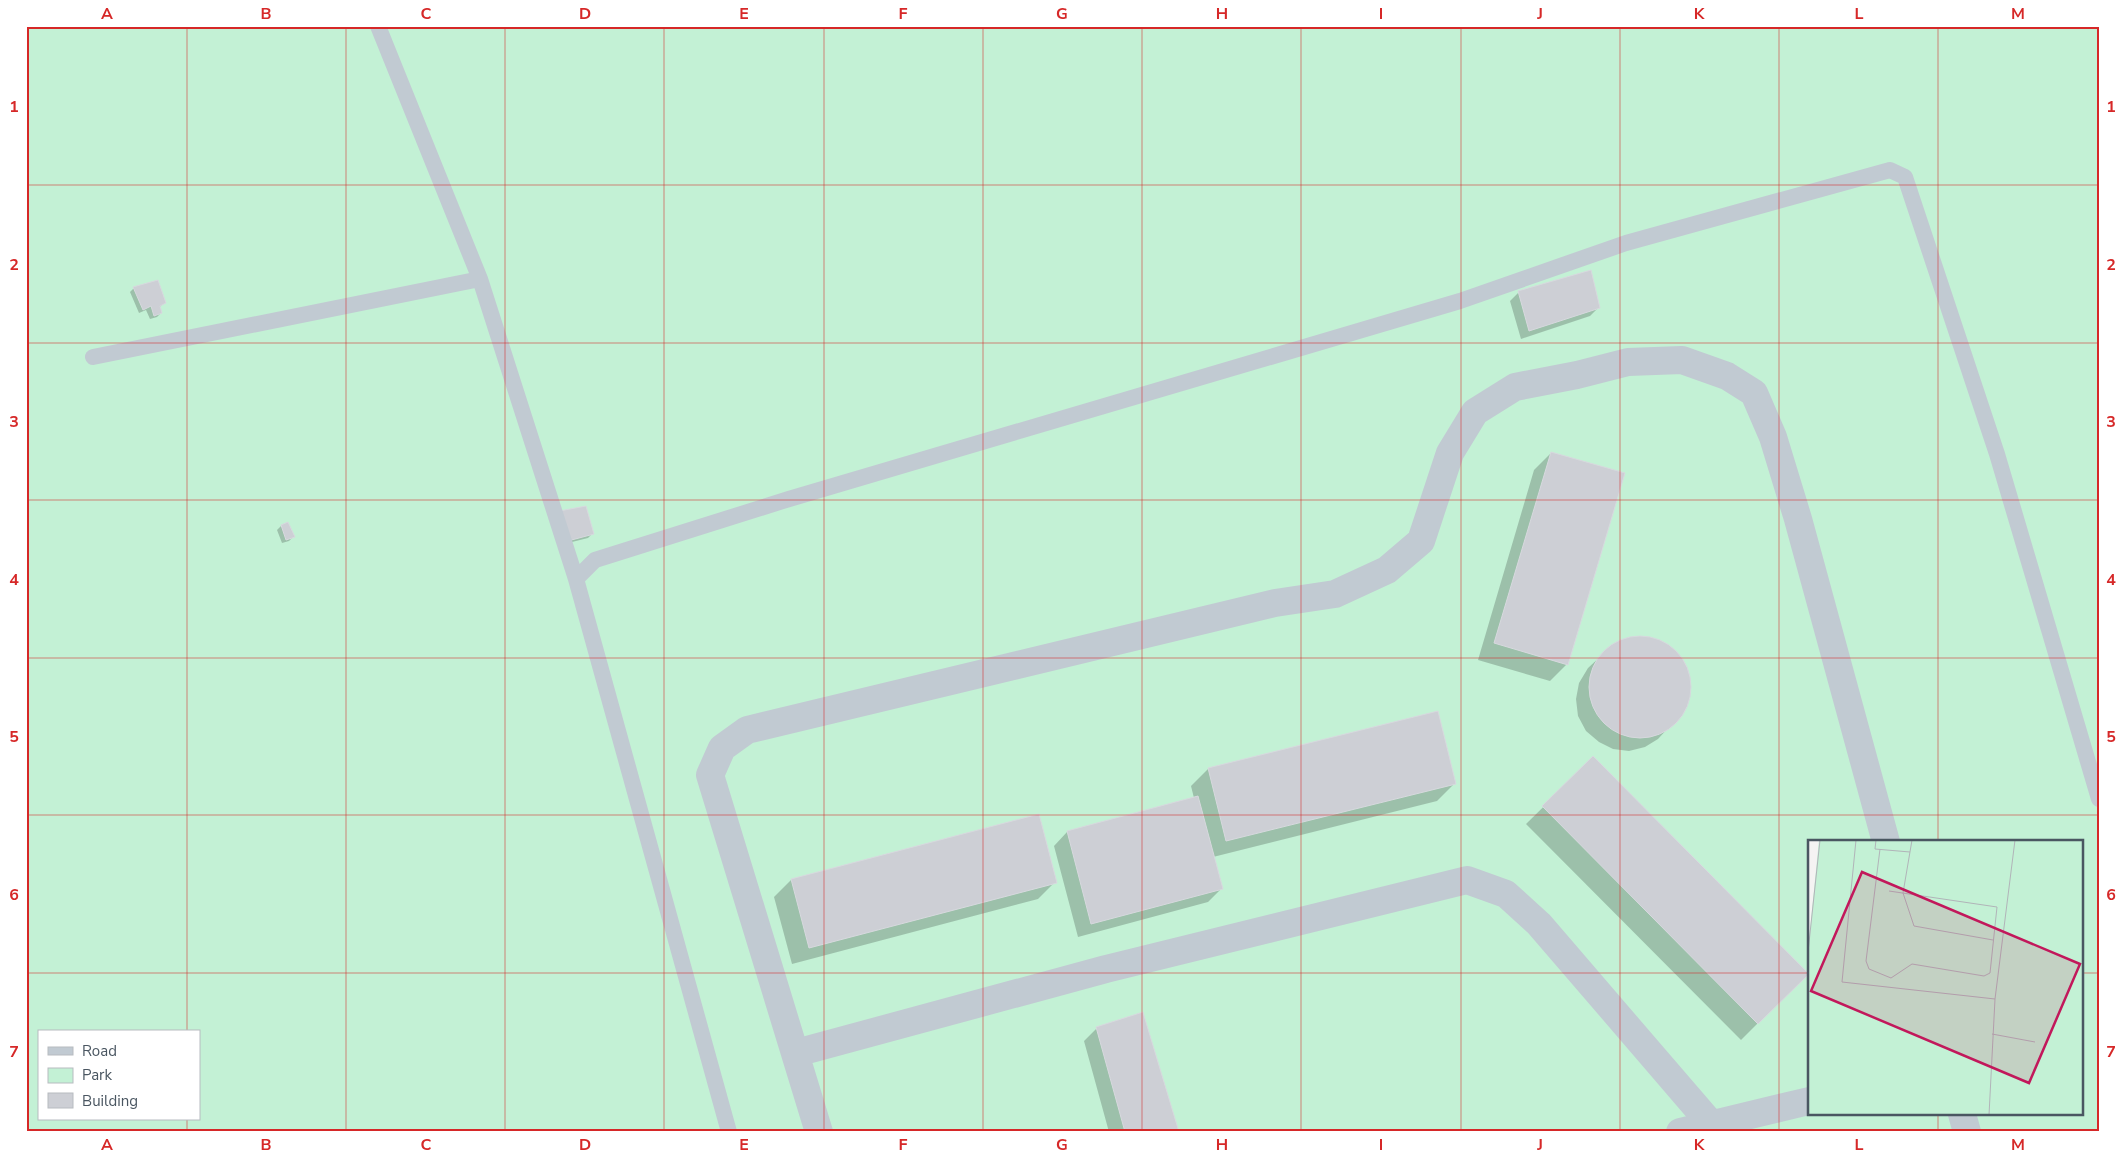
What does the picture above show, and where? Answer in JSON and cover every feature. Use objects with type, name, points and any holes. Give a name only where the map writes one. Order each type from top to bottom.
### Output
[{"type":"street","points":[[819,1132],[710,775],[722,748],[747,730],[1274,603],[1335,594],[1387,570],[1421,540],[1450,453],[1475,412],[1515,387],[1577,375],[1628,362],[1682,360],[1727,376],[1754,392],[1773,437],[1798,519],[1885,840]]},
{"type":"street","points":[[796,1053],[1106,969],[1467,880],[1506,894],[1539,924],[1712,1128]]},
{"type":"street","points":[[1680,1132],[1712,1128],[1808,1101]]},
{"type":"street","points":[[1963,1116],[1967,1132]]},
{"type":"lane","points":[[378,26],[480,279],[576,579],[729,1132]]},
{"type":"lane","points":[[576,579],[596,560],[771,505],[1460,301],[1626,242],[1890,170],[1905,177],[1976,389],[2055,645],[2099,799]]},
{"type":"lane","points":[[92,357],[480,279]]},
{"type":"green space","points":[[26,26],[2099,26],[2099,1132],[26,1132]]},
{"type":"building","points":[[1591,270],[1600,308],[1529,331],[1518,291]]},
{"type":"building","points":[[158,280],[166,303],[160,306],[162,313],[154,316],[151,306],[143,310],[133,287]]},
{"type":"building","points":[[1551,452],[1625,473],[1568,665],[1494,643]]},
{"type":"building","points":[[586,506],[594,534],[564,542],[554,512]]},
{"type":"building","points":[[288,522],[295,537],[286,540],[281,525]]},
{"type":"building","points":[[1640,636],[1659,640],[1676,651],[1687,668],[1691,687],[1687,706],[1676,723],[1659,734],[1640,738],[1621,734],[1604,723],[1593,706],[1589,687],[1593,668],[1604,651],[1621,640]]},
{"type":"building","points":[[1438,711],[1456,784],[1226,841],[1208,768]]},
{"type":"building","points":[[1593,756],[1808,975],[1758,1024],[1542,806]]},
{"type":"building","points":[[1198,796],[1223,889],[1091,924],[1067,831]]},
{"type":"building","points":[[1039,814],[1057,883],[809,948],[791,879]]},
{"type":"building","points":[[1143,1012],[1179,1132],[1125,1132],[1096,1027]]}]
